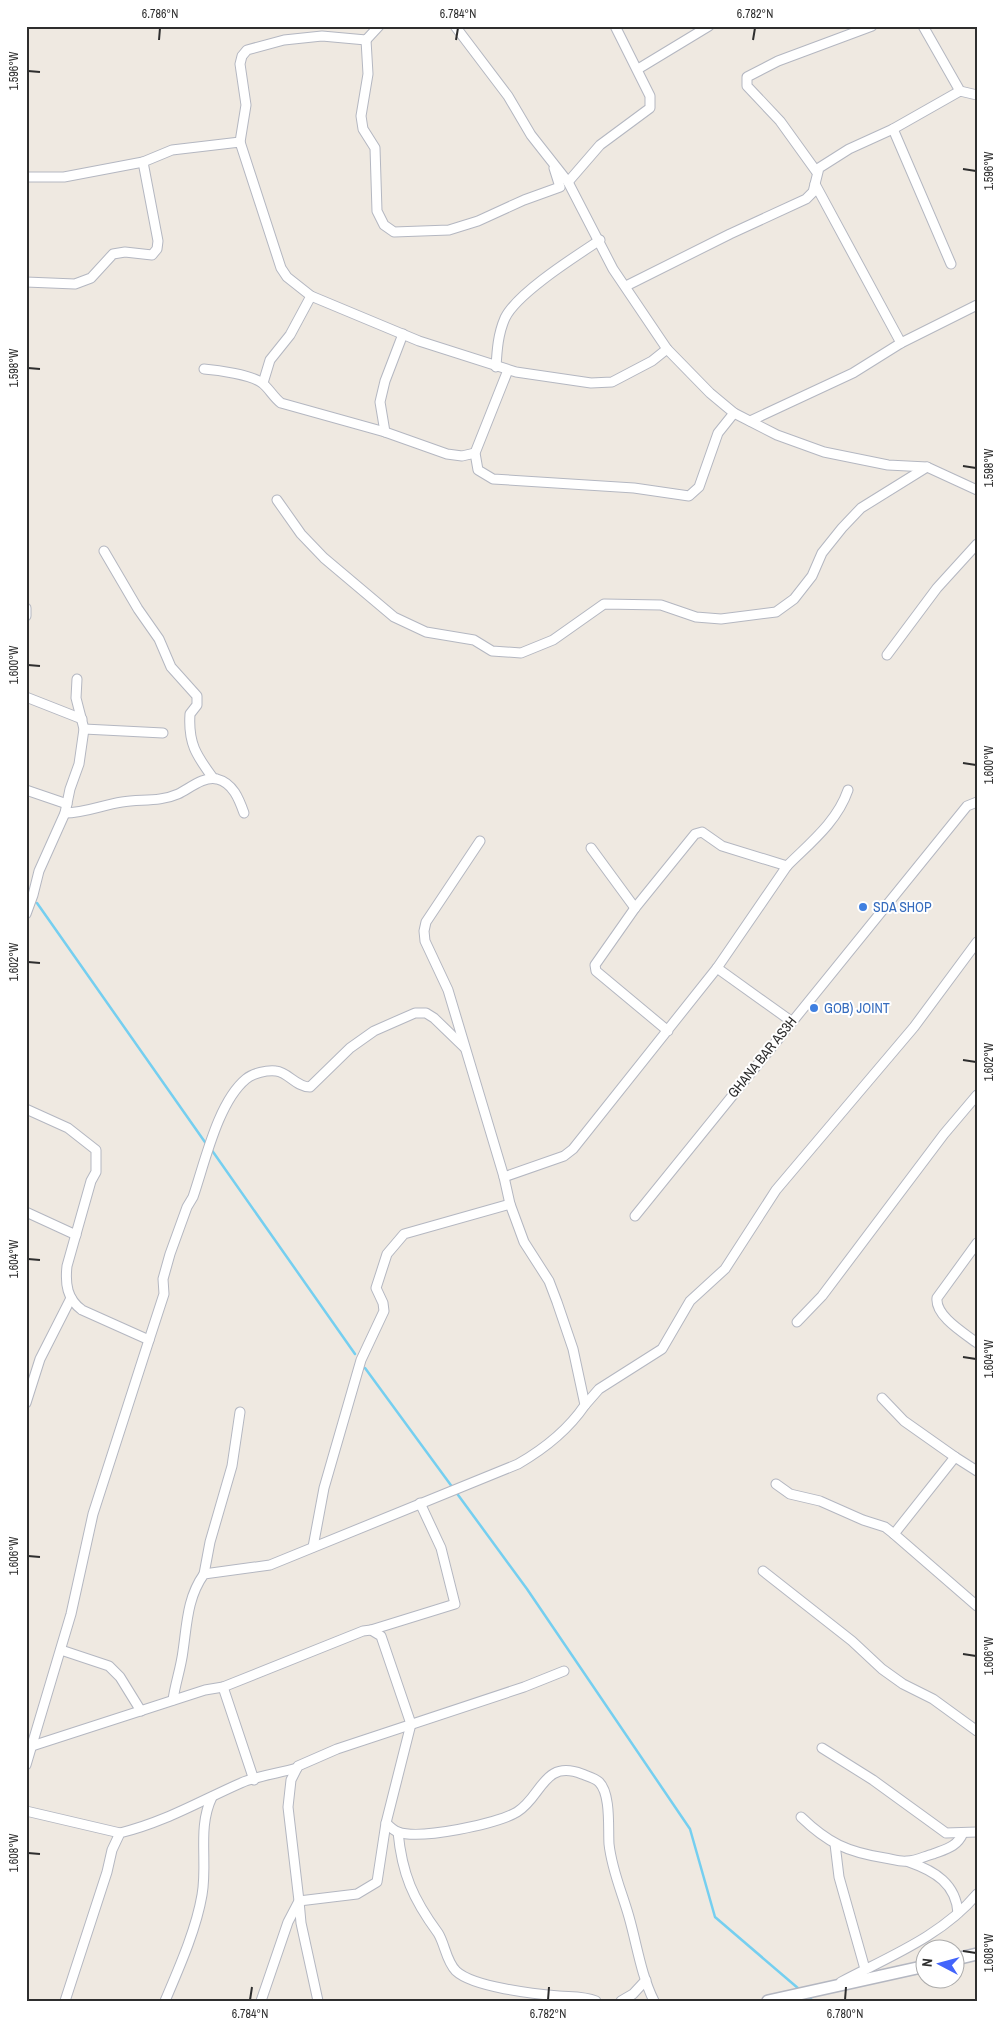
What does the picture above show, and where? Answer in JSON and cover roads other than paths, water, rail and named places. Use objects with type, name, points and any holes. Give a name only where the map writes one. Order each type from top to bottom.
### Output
[{"type":"street","points":[[379,26],[366,40],[368,74],[361,116],[363,129],[375,148],[377,211],[384,225],[394,232],[448,230],[478,221],[524,200],[560,187],[552,163],[543,149]]},
{"type":"street","points":[[455,26],[502,88],[531,135],[568,182],[614,270],[667,349],[734,413],[777,434],[837,456],[900,466],[927,467],[977,490]]},
{"type":"street","points":[[568,182],[600,145],[648,112],[650,96],[615,26]]},
{"type":"street","points":[[638,70],[709,26]]},
{"type":"street","points":[[626,286],[811,196],[815,184],[816,171],[780,121],[747,86],[747,77],[778,61],[872,26]]},
{"type":"street","points":[[923,26],[960,90],[977,95]]},
{"type":"street","points":[[366,40],[322,36],[284,40],[247,50],[242,56],[240,64],[246,105],[240,142],[281,268],[287,277],[311,296],[403,334],[508,370],[592,383],[612,382],[645,366],[667,349]]},
{"type":"street","points":[[816,171],[849,149],[893,129],[960,90]]},
{"type":"street","points":[[893,129],[951,264]]},
{"type":"street","points":[[26,177],[64,177],[142,162],[172,150],[240,142]]},
{"type":"street","points":[[26,282],[74,284],[91,278],[113,254],[125,252],[152,255],[157,249],[158,241],[142,162]]},
{"type":"street","points":[[815,184],[901,343]]},
{"type":"street","points":[[496,367],[498,338],[506,316],[520,300],[600,240]]},
{"type":"street","points":[[263,383],[270,360],[290,335],[311,296]]},
{"type":"street","points":[[750,422],[852,372],[901,343],[977,305]]},
{"type":"street","points":[[385,432],[380,402],[385,381],[403,334]]},
{"type":"street","points":[[204,368],[226,372],[263,383],[271,396],[281,403],[385,432],[447,454],[462,456],[475,453]]},
{"type":"street","points":[[508,370],[475,453],[478,470],[492,479],[634,488],[689,496],[699,487],[718,432],[734,413]]},
{"type":"street","points":[[277,500],[301,534],[324,558],[394,618],[426,632],[474,640],[492,651],[522,653],[553,640],[604,604],[661,605],[696,617],[721,619],[776,612],[794,599],[812,576],[822,553],[842,528],[862,508],[927,467]]},
{"type":"street","points":[[887,655],[937,588],[977,544]]},
{"type":"street","points":[[104,551],[138,609],[159,640],[171,667],[197,696],[196,705],[190,714],[190,736],[196,756],[213,778],[224,782],[236,792],[244,813]]},
{"type":"street","points":[[26,608],[26,616]]},
{"type":"street","points":[[26,914],[38,871],[66,808],[79,764],[84,729],[76,698],[76,679]]},
{"type":"street","points":[[26,696],[82,719]]},
{"type":"street","points":[[84,729],[164,733]]},
{"type":"street","points":[[26,790],[79,813],[121,802],[172,797],[213,778]]},
{"type":"street","points":[[504,1177],[564,1156],[573,1149],[717,968],[786,866],[826,828],[844,802],[848,790]]},
{"type":"street","name":"GHANA BAR AS3H","points":[[635,1216],[967,806],[977,802]]},
{"type":"street","points":[[668,1031],[596,971],[595,965],[635,908],[695,834],[702,832],[722,846],[786,866]]},
{"type":"street","points":[[480,842],[426,922],[424,931],[425,941],[448,990],[504,1177],[510,1204],[524,1242],[549,1281],[557,1302],[573,1349],[585,1404]]},
{"type":"street","points":[[591,848],[635,908]]},
{"type":"street","points":[[204,1574],[270,1565],[518,1464],[536,1453],[561,1433],[599,1389],[662,1348],[690,1301],[725,1269],[776,1190],[914,1027],[977,942]]},
{"type":"street","points":[[717,968],[791,1021]]},
{"type":"street","points":[[26,1765],[71,1614],[93,1514],[164,1294],[163,1279],[170,1254],[222,1114],[239,1086],[248,1077],[263,1072],[278,1071],[304,1087],[310,1087],[344,1054],[374,1031],[415,1013],[426,1013],[434,1018],[464,1047]]},
{"type":"street","points":[[798,1322],[822,1296],[933,1149],[977,1095]]},
{"type":"street","points":[[26,1109],[68,1128],[96,1150],[96,1172],[76,1235],[65,1279],[71,1298],[82,1310],[149,1340]]},
{"type":"street","points":[[313,1547],[324,1488],[361,1360],[384,1311],[376,1288],[386,1254],[404,1234],[510,1204]]},
{"type":"street","points":[[26,1212],[76,1235]]},
{"type":"street","points":[[977,1243],[936,1302],[945,1317],[977,1343]]},
{"type":"street","points":[[26,1403],[40,1359],[71,1298]]},
{"type":"street","points":[[882,1398],[904,1421],[977,1471]]},
{"type":"street","points":[[173,1700],[183,1652],[185,1622],[193,1595],[204,1574],[210,1542],[232,1466],[240,1412]]},
{"type":"street","points":[[894,1534],[956,1457]]},
{"type":"street","points":[[776,1484],[790,1494],[820,1501],[863,1520],[885,1527],[977,1606]]},
{"type":"street","points":[[32,1746],[173,1700],[223,1687],[371,1630],[455,1604],[441,1548],[420,1503]]},
{"type":"street","points":[[763,1571],[852,1641],[882,1669],[902,1684],[933,1699],[977,1731]]},
{"type":"street","points":[[300,1901],[357,1894],[377,1882],[386,1823],[411,1724],[380,1636],[371,1630]]},
{"type":"street","points":[[60,1650],[109,1666],[120,1676],[141,1711]]},
{"type":"street","points":[[26,1811],[120,1833],[150,1824],[193,1807],[242,1782],[297,1768],[313,1758],[524,1688],[564,1671]]},
{"type":"street","points":[[223,1687],[254,1780]]},
{"type":"street","points":[[822,1748],[873,1780],[946,1832],[976,1834]]},
{"type":"street","points":[[297,1768],[291,1780],[288,1807],[301,1923],[318,2001]]},
{"type":"street","points":[[386,1823],[398,1832],[448,1831],[510,1816],[527,1805],[543,1782],[553,1774],[563,1770],[576,1772],[599,1782],[605,1792],[613,1873],[629,1918],[646,1980],[654,2001]]},
{"type":"street","points":[[165,2001],[179,1969],[202,1895],[206,1810],[212,1797]]},
{"type":"street","points":[[801,1817],[835,1844],[860,1855],[908,1862],[937,1875],[953,1890],[957,1900],[958,1913]]},
{"type":"street","points":[[398,1832],[400,1850],[414,1898],[442,1940],[452,1966],[457,1972],[486,1985],[537,1994],[588,1998],[596,2001]]},
{"type":"street","points":[[65,2001],[108,1872],[112,1850],[120,1833]]},
{"type":"street","points":[[908,1862],[951,1848],[960,1841],[963,1833]]},
{"type":"street","points":[[835,1844],[839,1876],[864,1969]]},
{"type":"street","points":[[832,1987],[921,1940],[958,1913],[977,1894]]},
{"type":"street","points":[[261,2001],[288,1922],[300,1901]]},
{"type":"street","points":[[768,2001],[916,1968]]},
{"type":"street","points":[[621,2001],[633,1994],[646,1980]]},
{"type":"waterway","points":[[37,903],[207,1145]]},
{"type":"waterway","points":[[211,1149],[355,1354]]},
{"type":"waterway","points":[[365,1368],[527,1589],[690,1829],[715,1917],[799,1989]]},
{"type":"waterway","points":[[807,1996],[813,2001]]},
{"type":"place","name":"SDA SHOP","points":[[863,907]]},
{"type":"place","name":"GOB) JOINT","points":[[814,1008]]}]
